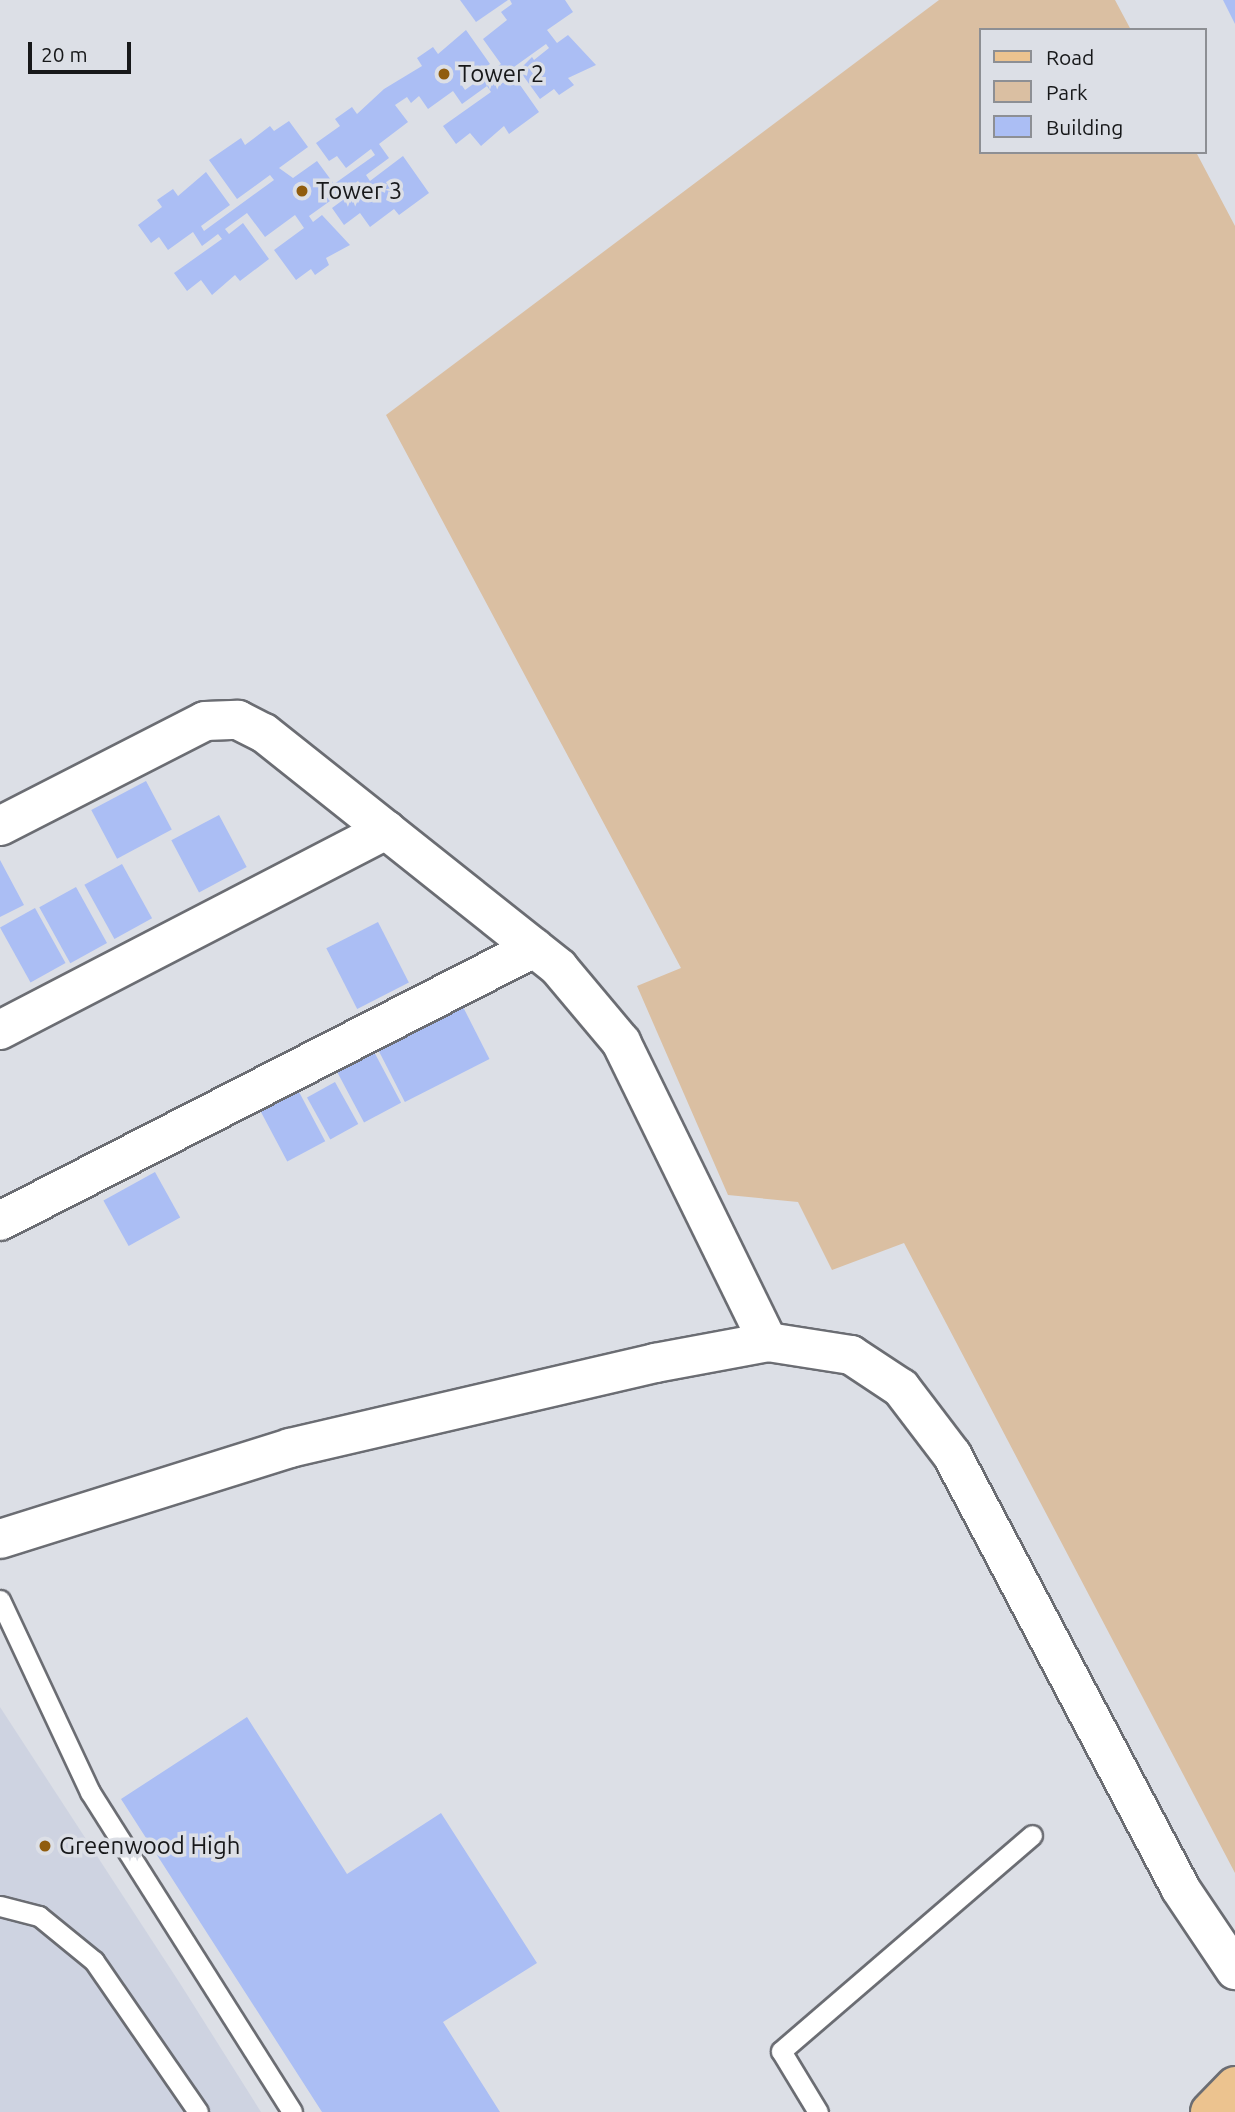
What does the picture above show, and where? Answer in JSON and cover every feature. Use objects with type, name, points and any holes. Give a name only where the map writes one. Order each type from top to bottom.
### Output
[{"type":"main road","points":[[1210,2112],[1235,2086]]},
{"type":"street","points":[[0,826],[172,735],[205,721],[238,720],[264,733],[559,968],[621,1042],[768,1342]]},
{"type":"street","points":[[0,1030],[386,830]]},
{"type":"street","points":[[0,1221],[534,948]]},
{"type":"street","points":[[0,1539],[290,1448],[655,1363],[768,1342],[851,1355],[901,1388],[952,1455],[1180,1888],[1235,1970]]},
{"type":"lane","points":[[0,1600],[90,1793],[292,2112]]},
{"type":"lane","points":[[818,2112],[781,2051],[1031,1835]]},
{"type":"lane","points":[[0,1906],[39,1916],[94,1961],[198,2112]]},
{"type":"shaded area","name":"Greenwood High","points":[[0,1707],[181,1985],[261,2112],[0,2112]]},
{"type":"green space","points":[[939,0],[1115,0],[1130,28],[979,28],[979,154],[1197,154],[1235,226],[1235,1873],[904,1243],[832,1270],[798,1202],[728,1195],[637,986],[681,968],[386,415]]},
{"type":"building","name":"Tower 2","points":[[460,0],[508,0],[476,22]]},
{"type":"building","name":"Tower 3","points":[[510,0],[565,0],[573,12],[547,30],[557,43],[568,35],[596,65],[568,78],[574,85],[559,95],[554,89],[540,99],[519,70],[532,57],[534,60],[549,48],[546,44],[493,82],[497,87],[513,75],[539,112],[509,134],[504,126],[481,146],[470,133],[456,144],[443,126],[491,92],[487,86],[462,104],[453,91],[428,109],[419,96],[411,103],[407,97],[395,105],[408,122],[379,144],[389,158],[366,175],[370,181],[403,156],[429,193],[399,215],[394,209],[370,227],[360,213],[344,225],[332,208],[362,186],[358,181],[309,216],[313,222],[322,215],[350,245],[326,258],[329,265],[315,275],[311,269],[296,280],[274,250],[304,228],[295,215],[265,237],[247,213],[225,229],[229,234],[243,223],[269,259],[240,281],[235,275],[212,295],[201,280],[187,291],[174,273],[222,239],[218,234],[202,246],[193,232],[168,250],[159,237],[151,243],[138,225],[162,207],[157,200],[173,189],[178,196],[206,172],[230,205],[201,226],[204,231],[274,180],[270,175],[237,199],[209,160],[241,138],[245,145],[270,126],[274,131],[289,121],[308,147],[279,168],[293,178],[317,161],[334,184],[375,155],[371,149],[346,168],[337,156],[329,161],[316,143],[340,126],[335,119],[352,107],[357,114],[384,89],[422,66],[417,58],[433,47],[438,54],[466,30],[490,64],[461,84],[465,90],[501,64],[483,39],[507,20],[501,12],[512,4]]},
{"type":"building","points":[[1223,0],[1235,0],[1235,24]]},
{"type":"building","points":[[146,781],[172,830],[117,859],[91,810]]},
{"type":"building","points":[[219,815],[247,867],[199,892],[171,840]]},
{"type":"building","points":[[0,860],[24,905],[0,917]]},
{"type":"building","points":[[122,864],[152,918],[114,939],[84,885]]},
{"type":"building","points":[[76,887],[107,943],[70,963],[39,907]]},
{"type":"building","points":[[35,908],[66,963],[31,982],[0,927]]},
{"type":"building","points":[[378,922],[409,983],[357,1009],[326,948]]},
{"type":"building","points":[[460,1001],[490,1059],[405,1102],[375,1044]]},
{"type":"building","points":[[372,1048],[401,1103],[364,1122],[335,1068]]},
{"type":"building","points":[[335,1082],[358,1124],[330,1139],[307,1098]]},
{"type":"building","points":[[298,1090],[325,1141],[287,1161],[260,1110]]},
{"type":"building","points":[[155,1172],[180,1217],[129,1246],[103,1201]]},
{"type":"building","points":[[247,1717],[347,1874],[441,1813],[537,1963],[443,2022],[500,2112],[322,2112],[121,1799]]},
{"type":"place","name":"Tower 2","points":[[444,74]]},
{"type":"place","name":"Tower 3","points":[[302,191]]},
{"type":"place","name":"Greenwood High","points":[[45,1846]]}]
